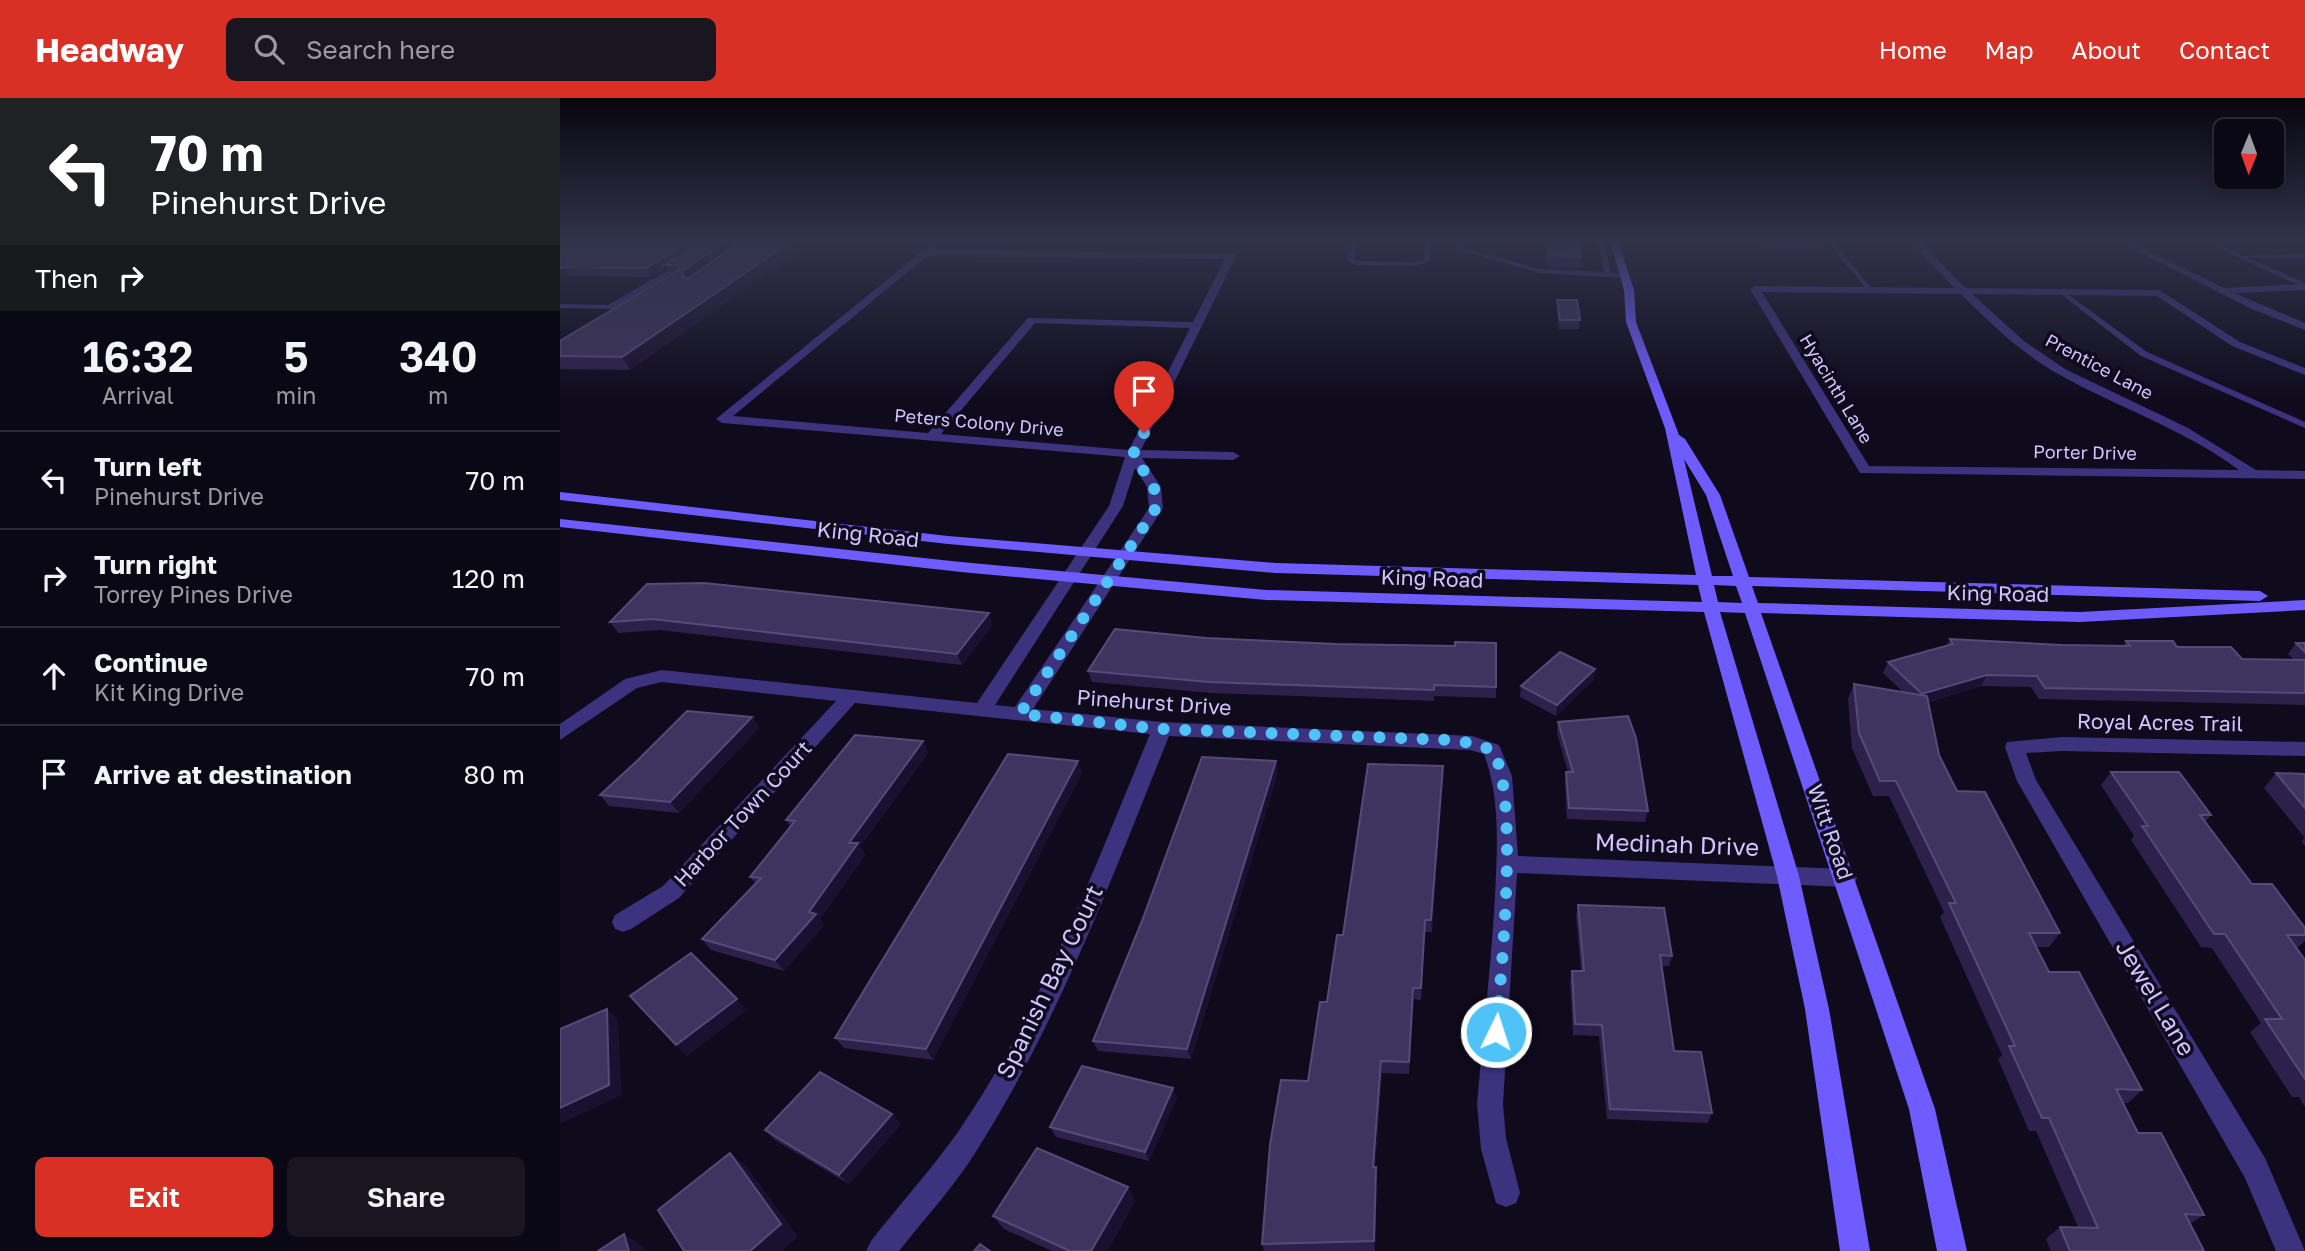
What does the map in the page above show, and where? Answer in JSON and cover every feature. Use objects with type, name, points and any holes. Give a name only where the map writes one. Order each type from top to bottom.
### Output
[{"type":"street","name":"Peters Colony Drive","points":[[875,295],[722,419],[1133,454],[1233,456]]},
{"type":"street","points":[[982,710],[1116,506],[1133,454],[1211,295]]},
{"type":"street","name":"Witt Road","points":[[1627,295],[1631,322],[1671,428],[1711,608],[1788,876],[1817,1009],[1855,1251]]},
{"type":"street","name":"Hyacinth Lane","points":[[1759,295],[1865,470]]},
{"type":"street","name":"Prentice Lane","points":[[1969,295],[2016,340],[2042,359],[2096,390],[2202,439],[2252,474]]},
{"type":"street","points":[[2162,295],[2236,344],[2305,372]]},
{"type":"street","points":[[2233,295],[2305,327]]},
{"type":"street","points":[[932,436],[1032,320],[1195,325]]},
{"type":"street","name":"Witt Road","points":[[1671,428],[1713,495],[1846,878],[1922,1109],[1952,1251]]},
{"type":"street","points":[[1020,714],[1156,508],[1154,487],[1133,454]]},
{"type":"street","name":"Porter Drive","points":[[1865,470],[2305,475]]},
{"type":"street","name":"King Road","points":[[560,496],[1126,557],[1276,568],[1744,583],[2059,588],[2305,598]]},
{"type":"street","points":[[560,513],[582,499]]},
{"type":"street","name":"King Road","points":[[560,523],[1266,595],[2080,617],[2305,604]]},
{"type":"street","name":"Pinehurst Drive","points":[[560,733],[631,683],[646,677],[662,676],[852,694],[1162,729],[1472,743],[1492,750],[1503,772],[1507,864]]},
{"type":"street","name":"Harbor Town Court","points":[[623,922],[671,892],[705,858],[852,694]]},
{"type":"street","name":"Spanish Bay Court","points":[[881,1251],[967,1142],[1031,1031],[1108,860],[1162,729]]},
{"type":"street","name":"Royal Acres Trail","points":[[2014,747],[2062,744],[2305,749]]},
{"type":"street","name":"Jewel Lane","points":[[2014,747],[2027,781],[2256,1168],[2291,1251]]},
{"type":"street","points":[[1506,1193],[1493,1148],[1490,1106],[1507,864]]},
{"type":"street","name":"Medinah Drive","points":[[1507,864],[1846,878]]},
{"type":"lane","points":[[560,306],[609,307],[630,295]]},
{"type":"lane","points":[[2065,295],[2144,354],[2305,425]]},
{"type":"building","points":[[637,295],[713,295],[622,357],[560,356],[560,341]]},
{"type":"building","points":[[1557,300],[1577,300],[1580,320],[1560,320]]},
{"type":"building","points":[[704,583],[989,613],[957,654],[652,619],[610,622],[647,584]]},
{"type":"building","points":[[1115,629],[1206,638],[1336,644],[1455,646],[1455,642],[1496,643],[1496,687],[1434,685],[1434,690],[1209,682],[1088,671]]},
{"type":"building","points":[[1950,639],[2130,646],[2126,641],[2173,641],[2177,647],[2231,647],[2242,659],[2305,660],[2305,693],[2045,688],[2037,676],[1987,675],[1922,694],[1888,662],[1953,644]]},
{"type":"building","points":[[2296,643],[2305,643],[2305,652]]},
{"type":"building","points":[[1560,652],[1595,669],[1557,705],[1521,686]]},
{"type":"building","points":[[1854,684],[1927,696],[1939,755],[1957,791],[1985,792],[2060,933],[2029,933],[2049,972],[2079,972],[2142,1090],[2116,1089],[2138,1133],[2161,1133],[2204,1215],[2185,1214],[2204,1251],[2070,1251],[2060,1227],[2098,1228],[2049,1118],[2042,1118],[2009,1046],[2015,1046],[1949,903],[1956,903],[1896,781],[1880,781],[1859,733]]},
{"type":"building","points":[[687,711],[752,717],[670,802],[600,795],[638,760]]},
{"type":"building","points":[[1628,716],[1636,738],[1648,811],[1569,808],[1566,772],[1573,772],[1558,722]]},
{"type":"building","points":[[855,735],[923,741],[849,843],[858,843],[809,912],[816,914],[775,960],[702,939],[761,878],[750,877],[795,821],[786,820]]},
{"type":"building","points":[[1008,754],[1078,761],[926,1049],[835,1038]]},
{"type":"building","points":[[1202,757],[1276,761],[1187,1049],[1093,1041],[1142,921]]},
{"type":"building","points":[[1368,764],[1443,766],[1431,920],[1425,920],[1421,988],[1413,988],[1409,1062],[1381,1061],[1373,1167],[1376,1167],[1374,1241],[1262,1244],[1270,1145],[1281,1080],[1308,1081],[1320,1002],[1327,1002],[1337,935],[1343,935]]},
{"type":"building","points":[[2111,772],[2179,772],[2211,815],[2200,815],[2252,884],[2272,884],[2305,928],[2305,935],[2287,935],[2305,960],[2305,1079],[2265,1019],[2282,1019],[2225,934],[2214,934],[2142,826],[2148,826]]},
{"type":"building","points":[[2276,773],[2305,774],[2305,808]]},
{"type":"building","points":[[1578,905],[1664,908],[1672,956],[1660,955],[1674,1051],[1701,1052],[1712,1113],[1610,1109],[1602,1025],[1575,1024],[1572,971],[1584,971]]},
{"type":"building","points":[[691,953],[737,999],[676,1045],[630,996]]},
{"type":"building","points":[[607,1009],[609,1085],[560,1108],[560,1029]]},
{"type":"building","points":[[1082,1066],[1173,1088],[1145,1152],[1050,1127]]},
{"type":"building","points":[[820,1072],[892,1114],[839,1175],[765,1130]]},
{"type":"building","points":[[1037,1148],[1128,1187],[1091,1251],[1070,1251],[993,1216]]},
{"type":"building","points":[[730,1153],[781,1224],[750,1251],[684,1251],[658,1210]]},
{"type":"building","points":[[624,1234],[629,1251],[598,1251]]},
{"type":"building","points":[[980,1244],[990,1251],[974,1251]]},
{"type":"route","points":[[1144,433],[1133,454],[1154,487],[1156,508],[1020,714],[1162,729],[1450,740],[1472,743],[1492,750],[1503,772],[1507,864],[1496,1032]]}]
